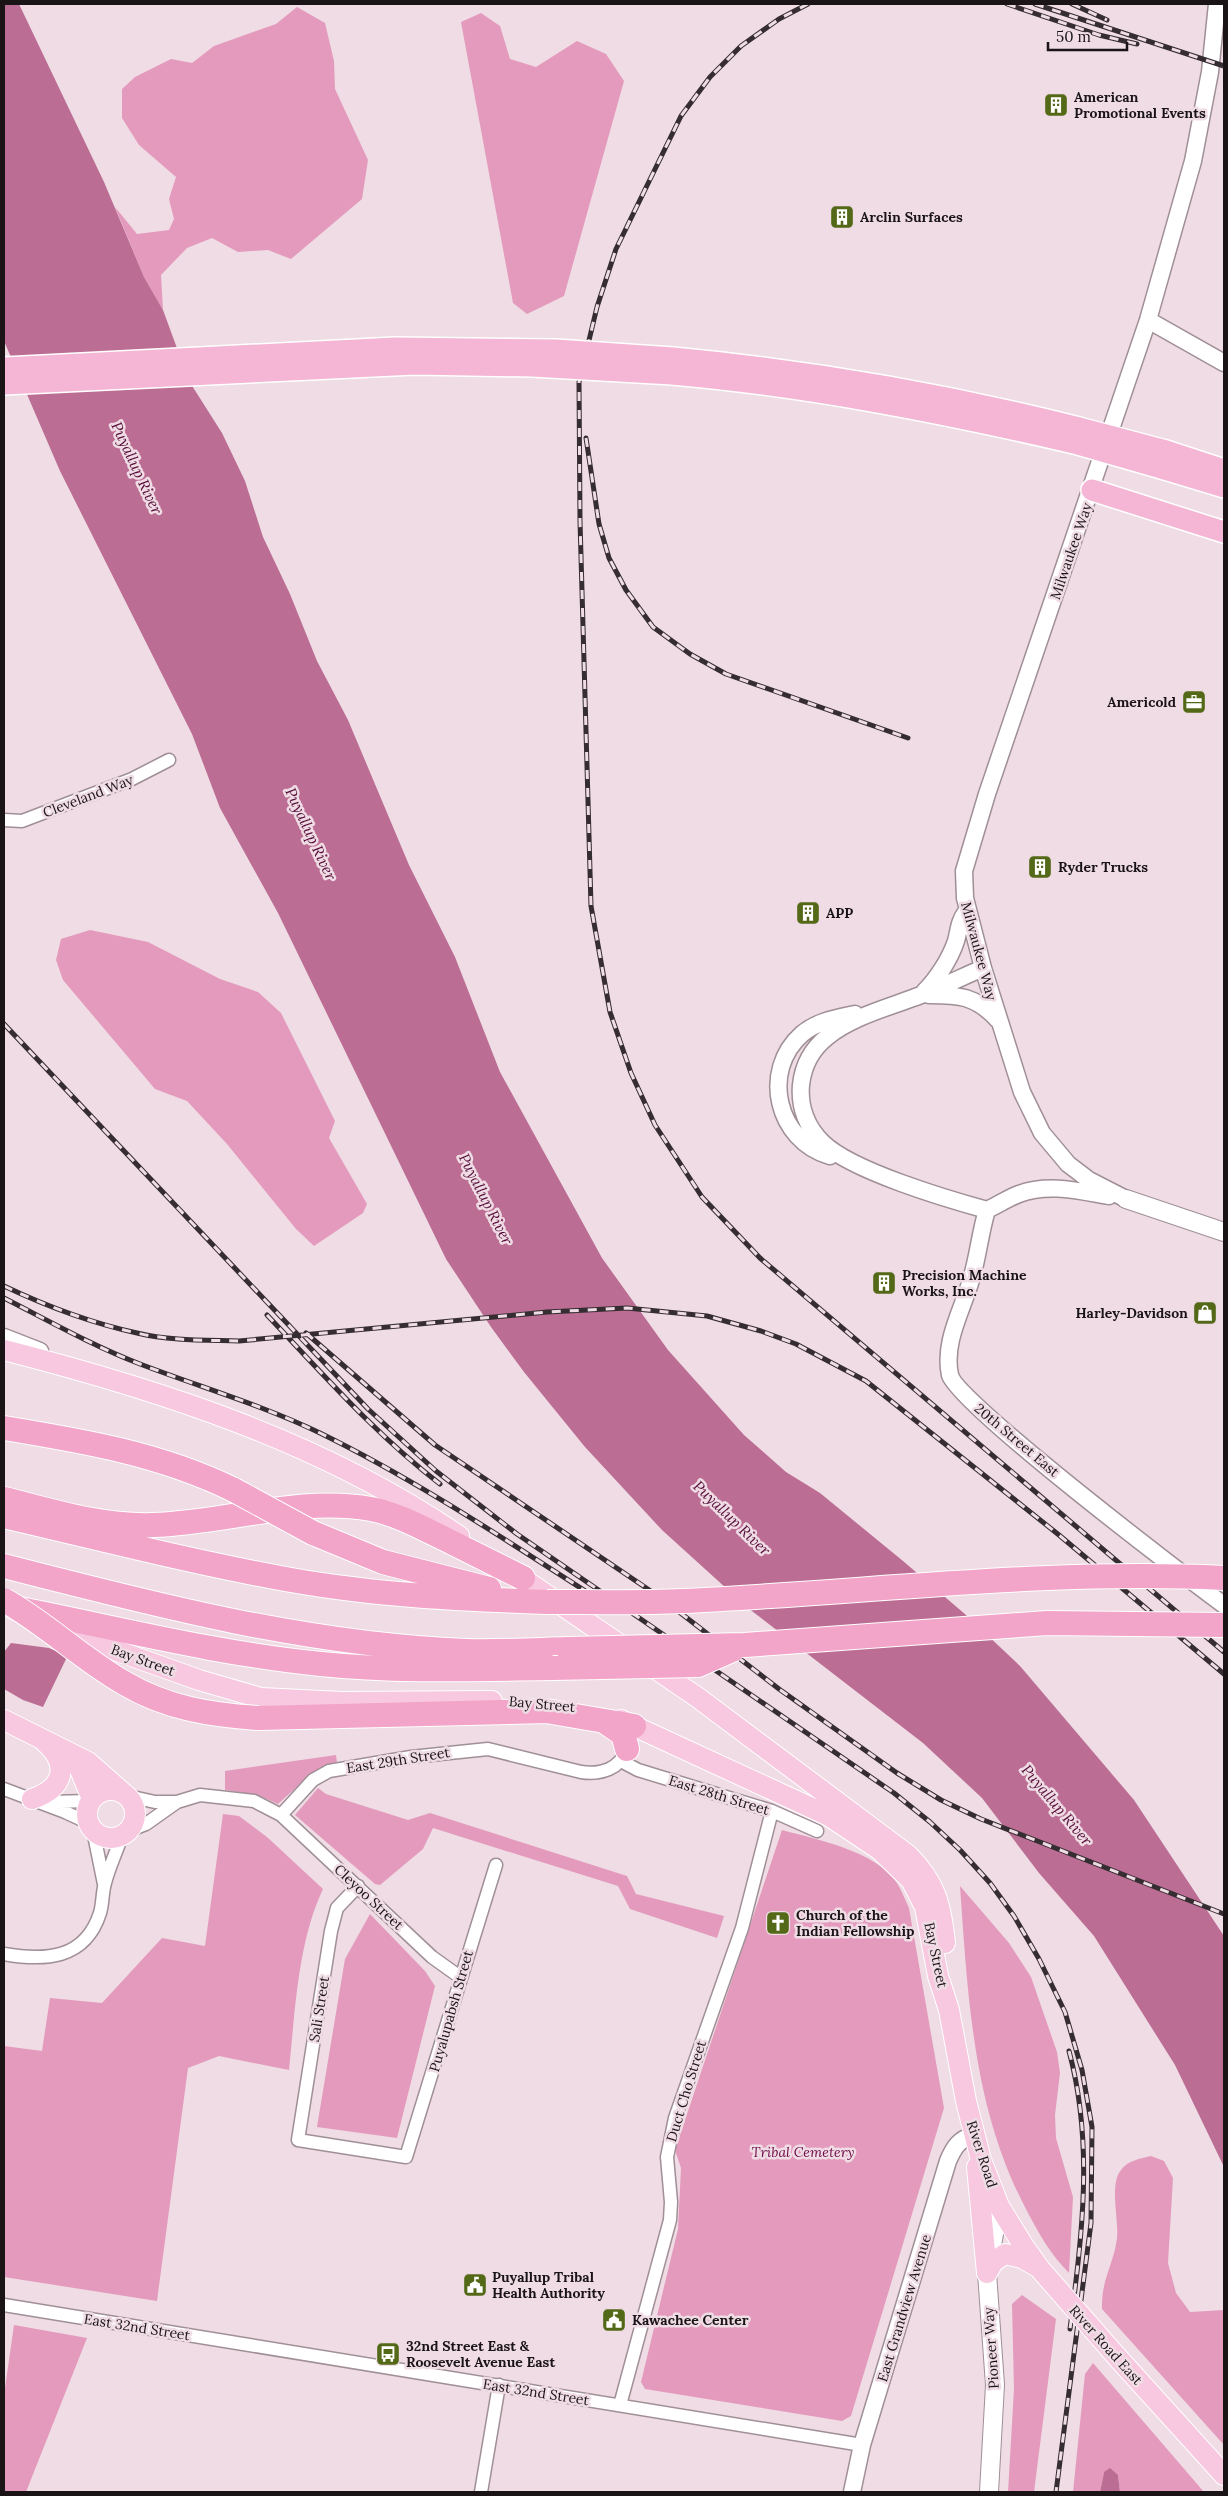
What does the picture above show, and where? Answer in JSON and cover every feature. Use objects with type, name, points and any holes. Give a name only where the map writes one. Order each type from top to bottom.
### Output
[{"type":"highway","points":[[4,368],[395,348],[556,350],[673,366]]},
{"type":"highway","points":[[4,384],[415,364],[767,368],[869,382],[950,398],[1164,460],[1224,470]]},
{"type":"highway","points":[[1164,460],[1224,488]]},
{"type":"highway","points":[[1092,490],[1224,532]]},
{"type":"highway","points":[[4,1428],[103,1445],[134,1453],[234,1490],[313,1534],[383,1562],[547,1602]]},
{"type":"highway","points":[[4,1499],[82,1518],[142,1525],[202,1521],[313,1506],[366,1508],[421,1527],[523,1578]]},
{"type":"highway","points":[[4,1516],[218,1566],[293,1580],[394,1593],[481,1600],[547,1602],[684,1601],[1022,1578],[1112,1576],[1224,1578]]},
{"type":"highway","points":[[4,1566],[144,1602],[224,1619],[352,1640],[465,1651],[745,1644],[1047,1623],[1224,1625]]},
{"type":"highway","points":[[4,1600],[107,1672],[150,1696],[198,1712],[258,1718],[546,1711],[634,1726]]},
{"type":"highway","points":[[4,1606],[210,1648],[285,1660],[357,1667],[423,1669],[698,1665],[745,1644]]},
{"type":"highway","points":[[595,1718],[620,1731],[625,1738],[624,1755]]},
{"type":"main road","points":[[1126,1199],[1224,1232]]},
{"type":"main road","name":"Bay Street","points":[[4,1350],[131,1384],[283,1442],[352,1472],[412,1505],[697,1697],[908,1855],[930,1881],[938,1901],[947,1959],[949,2010]]},
{"type":"main road","name":"Bay Street","points":[[4,1614],[64,1632],[199,1680],[261,1698],[342,1702],[544,1702],[571,1705],[606,1714],[658,1736],[809,1806],[846,1827],[890,1858],[911,1880],[923,1900],[938,1976],[949,2010],[966,2101]]},
{"type":"main road","points":[[4,1720],[88,1762],[125,1794],[135,1810],[133,1825],[125,1833],[107,1837],[91,1827],[87,1808],[91,1800],[101,1792],[108,1790],[125,1794]]},
{"type":"main road","points":[[32,1799],[54,1788],[58,1783],[61,1772],[58,1757],[51,1746],[39,1736]]},
{"type":"main road","points":[[624,1755],[638,1738],[658,1736]]},
{"type":"main road","points":[[68,1751],[77,1762],[91,1800]]},
{"type":"main road","name":"River Road","points":[[966,2101],[974,2135],[999,2206]]},
{"type":"main road","points":[[974,2135],[987,2273]]},
{"type":"main road","name":"River Road East","points":[[999,2206],[1022,2246],[1040,2269],[1224,2475]]},
{"type":"main road","name":"Pioneer Way","points":[[989,2492],[995,2385],[987,2273],[999,2206]]},
{"type":"main road","points":[[987,2273],[993,2262],[1005,2254],[1022,2258],[1040,2269]]},
{"type":"street","name":"Milwaukee Way","points":[[1126,1199],[1089,1180],[1068,1164],[1042,1133],[1022,1092],[999,1022],[966,912],[963,884],[967,859],[1148,320],[1193,161],[1210,72],[1217,4]]},
{"type":"street","points":[[1148,320],[1224,363]]},
{"type":"street","name":"Cleveland Way","points":[[4,820],[22,821],[132,779],[169,760]]},
{"type":"street","points":[[921,995],[944,967],[956,941],[961,920],[966,912]]},
{"type":"street","points":[[847,1159],[824,1144],[806,1120],[801,1100],[804,1070],[813,1052],[827,1037],[887,1007],[921,995],[983,968]]},
{"type":"street","points":[[921,995],[956,995],[971,999],[985,1006],[999,1022]]},
{"type":"street","points":[[887,1007],[827,1020],[813,1026],[795,1041],[789,1050],[780,1070],[778,1090],[781,1108],[794,1132],[816,1150],[847,1159],[932,1193],[987,1210],[1016,1194],[1041,1188],[1073,1190],[1126,1199]]},
{"type":"street","name":"20th Street East","points":[[987,1210],[971,1281],[950,1344],[950,1376],[954,1384],[970,1401],[1041,1462],[1224,1605]]},
{"type":"street","name":"Bay Street","points":[[4,1337],[131,1384]]},
{"type":"street","name":"East 29th Street","points":[[281,1815],[313,1780],[329,1771],[402,1758],[488,1748],[586,1773],[603,1771],[624,1755]]},
{"type":"street","name":"East 28th Street","points":[[624,1755],[638,1770],[772,1811],[817,1831]]},
{"type":"street","points":[[4,1789],[32,1799],[91,1827],[104,1884]]},
{"type":"street","points":[[125,1794],[155,1802],[178,1802]]},
{"type":"street","points":[[4,1954],[41,1959],[65,1952],[78,1945],[95,1926],[100,1913],[104,1884],[125,1833],[146,1824],[178,1802],[200,1795],[230,1797],[254,1801],[281,1815]]},
{"type":"street","points":[[32,1799],[67,1803],[91,1800]]},
{"type":"street","name":"Duct Cho Street","points":[[620,2405],[670,2220],[671,2202],[667,2157],[675,2118],[742,1928],[772,1811]]},
{"type":"street","name":"Cleyoo Street","points":[[281,1815],[432,1957],[460,1977]]},
{"type":"street","name":"Puyalupabsh Street","points":[[406,2157],[496,1865]]},
{"type":"street","name":"Sali Street","points":[[358,1886],[337,1908],[331,1931],[298,2140],[406,2157]]},
{"type":"street","name":"East Grandview Avenue","points":[[852,2492],[862,2445],[948,2161],[957,2144],[966,2137],[974,2135]]},
{"type":"street","name":"East 32nd Street","points":[[4,2305],[862,2445]]},
{"type":"street","points":[[481,2492],[499,2385]]},
{"type":"green space","points":[[297,7],[325,23],[334,61],[335,89],[368,160],[362,199],[291,259],[268,250],[238,252],[212,238],[187,248],[161,275],[163,310],[144,277],[115,207],[137,234],[169,230],[174,219],[169,199],[176,177],[139,145],[122,118],[122,89],[135,77],[171,59],[192,63],[214,46],[276,24]]},
{"type":"green space","points":[[481,13],[500,26],[510,59],[536,67],[577,41],[606,54],[624,81],[564,296],[527,314],[513,303],[461,22]]},
{"type":"green space","points":[[90,930],[148,942],[220,979],[258,992],[281,1013],[335,1121],[329,1138],[367,1204],[363,1213],[314,1246],[296,1229],[227,1144],[187,1101],[155,1089],[63,980],[56,960],[61,939]]},
{"type":"green space","points":[[336,1755],[337,1763],[312,1773],[278,1804],[258,1795],[225,1790],[225,1771]]},
{"type":"green space","points":[[318,1788],[326,1794],[408,1820],[430,1813],[627,1876],[636,1894],[724,1916],[717,1938],[630,1909],[618,1886],[433,1828],[423,1849],[380,1885],[375,1884],[295,1815]]},
{"type":"green space","points":[[223,1814],[239,1816],[267,1837],[323,1889],[308,1931],[303,1954],[289,2070],[219,2056],[188,2068],[157,2301],[4,2277],[4,2046],[42,2051],[50,1998],[102,2003],[162,1938],[205,1946]]},
{"type":"green space","name":"Tribal Cemetery","points":[[782,1830],[845,1848],[861,1855],[888,1872],[899,1886],[909,1908],[944,2108],[851,2416],[842,2421],[645,2389],[641,2382],[678,2229],[681,2168],[675,2150]]},
{"type":"green space","points":[[960,1886],[1009,1943],[1031,1977],[1057,2052],[1060,2073],[1055,2115],[1056,2138],[1073,2197],[1069,2273],[1051,2252],[1032,2220],[1009,2173],[995,2133],[984,2093],[970,2011]]},
{"type":"green space","points":[[370,1914],[425,1971],[435,1986],[397,2138],[317,2127],[345,1959]]},
{"type":"green space","points":[[1151,2156],[1164,2161],[1173,2178],[1168,2263],[1176,2293],[1190,2312],[1224,2310],[1224,2445],[1102,2309],[1102,2298],[1117,2238],[1115,2193],[1117,2176],[1127,2164],[1134,2160]]},
{"type":"green space","points":[[1022,2295],[1056,2319],[1034,2492],[1008,2492],[1014,2389],[1012,2304]]},
{"type":"green space","points":[[14,2325],[87,2338],[26,2492],[4,2492],[4,2395]]},
{"type":"green space","points":[[1093,2363],[1204,2492],[1120,2492],[1118,2475],[1104,2472],[1100,2492],[1073,2492],[1085,2374]]},
{"type":"water","name":"Puyallup River","points":[[4,4],[19,4],[104,182],[144,277],[163,310],[189,381],[222,433],[245,481],[263,537],[290,594],[317,661],[348,720],[409,865],[455,957],[500,1072],[602,1258],[668,1350],[744,1435],[786,1472],[820,1493],[903,1561],[966,1615],[1020,1666],[1134,1800],[1224,1936],[1224,2167],[1175,2065],[1094,1936],[1039,1873],[982,1798],[923,1743],[748,1608],[662,1530],[585,1447],[524,1372],[491,1327],[446,1259],[278,913],[220,808],[192,734],[60,471],[4,341]]},
{"type":"water","points":[[11,1643],[49,1648],[65,1655],[66,1659],[43,1707],[23,1700],[4,1689],[4,1652]]},
{"type":"water","points":[[1110,2468],[1118,2475],[1120,2492],[1100,2492],[1104,2472]]},
{"type":"railway","points":[[808,4],[779,19],[741,46],[710,77],[681,116],[616,249],[597,307],[579,382],[580,521],[591,906],[610,1012],[631,1073],[655,1125],[702,1197],[760,1258],[1224,1652]]},
{"type":"railway","points":[[1007,4],[1099,35],[1137,44]]},
{"type":"railway","points":[[1035,4],[1224,66]]},
{"type":"railway","points":[[1072,4],[1107,20]]},
{"type":"railway","points":[[586,438],[599,524],[609,558],[626,590],[653,627],[690,654],[726,674],[908,738]]},
{"type":"railway","points":[[4,1024],[368,1409],[436,1471],[517,1534],[894,1793],[930,1822],[960,1850],[990,1883],[1014,1916],[1039,1959],[1065,2012],[1082,2070],[1092,2127],[1091,2223],[1056,2492]]},
{"type":"railway","points":[[4,1286],[52,1307],[120,1329],[149,1336],[188,1340],[239,1341],[547,1312],[627,1308],[707,1316],[761,1331],[796,1344],[866,1381],[1059,1535],[1224,1674]]},
{"type":"railway","points":[[4,1298],[71,1333],[123,1357],[298,1423],[358,1452],[432,1494],[612,1608]]},
{"type":"railway","points":[[267,1315],[372,1424],[416,1465],[440,1484]]},
{"type":"railway","points":[[306,1333],[435,1445],[661,1598],[779,1689],[897,1773],[941,1800],[981,1819],[1224,1914]]},
{"type":"railway","points":[[1069,2051],[1077,2086],[1083,2155],[1082,2224],[1070,2329]]},
{"type":"place","name":"American Promotional Events","points":[[1056,105]]},
{"type":"place","name":"Arclin Surfaces","points":[[842,217]]},
{"type":"place","name":"Americold","points":[[1194,702]]},
{"type":"place","name":"Ryder Trucks","points":[[1040,867]]},
{"type":"place","name":"APP","points":[[808,913]]},
{"type":"place","name":"Precision Machine Works, Inc.","points":[[884,1283]]},
{"type":"place","name":"Harley-Davidson","points":[[1205,1313]]},
{"type":"place","name":"Church of the Indian Fellowship","points":[[778,1923]]},
{"type":"place","name":"Puyallup Tribal Health Authority","points":[[475,2285]]},
{"type":"place","name":"Kawachee Center","points":[[614,2320]]},
{"type":"place","name":"32nd Street East & Roosevelt Avenue East","points":[[388,2354]]}]
